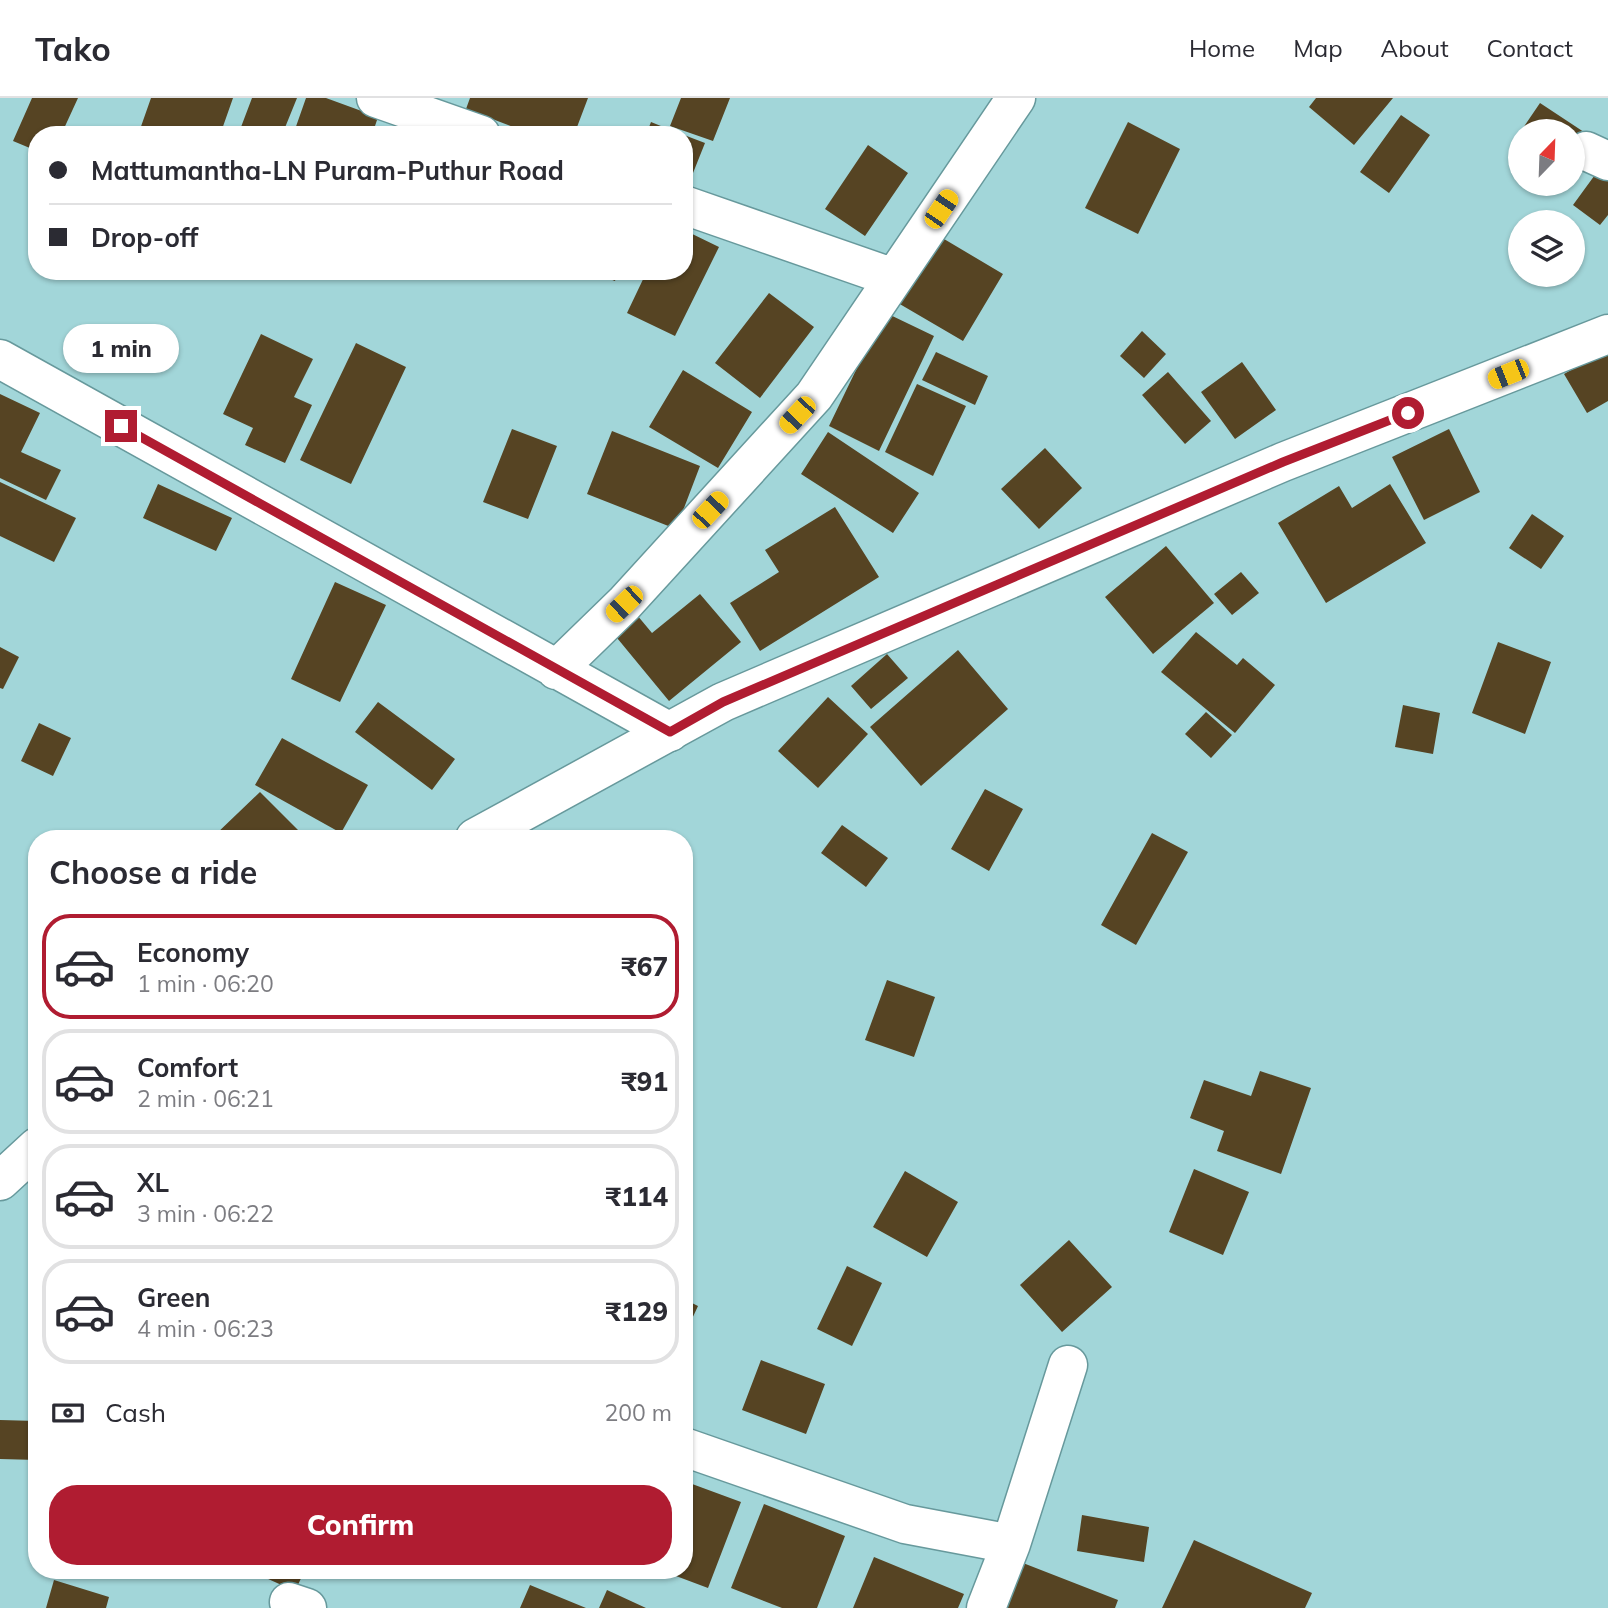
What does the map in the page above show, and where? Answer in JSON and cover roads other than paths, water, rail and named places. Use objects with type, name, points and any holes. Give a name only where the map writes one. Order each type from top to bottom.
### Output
[{"type":"street","points":[[376,98],[455,126]]},
{"type":"street","points":[[556,670],[624,604],[814,396],[1016,98]]},
{"type":"street","points":[[693,208],[894,278]]},
{"type":"street","points":[[490,830],[723,702],[1283,462],[1608,334]]},
{"type":"street","points":[[0,359],[670,732]]},
{"type":"street","points":[[0,1181],[28,1155]]},
{"type":"street","points":[[986,1608],[1011,1544],[1069,1365]]},
{"type":"street","points":[[693,1450],[905,1524],[1011,1544]]}]
